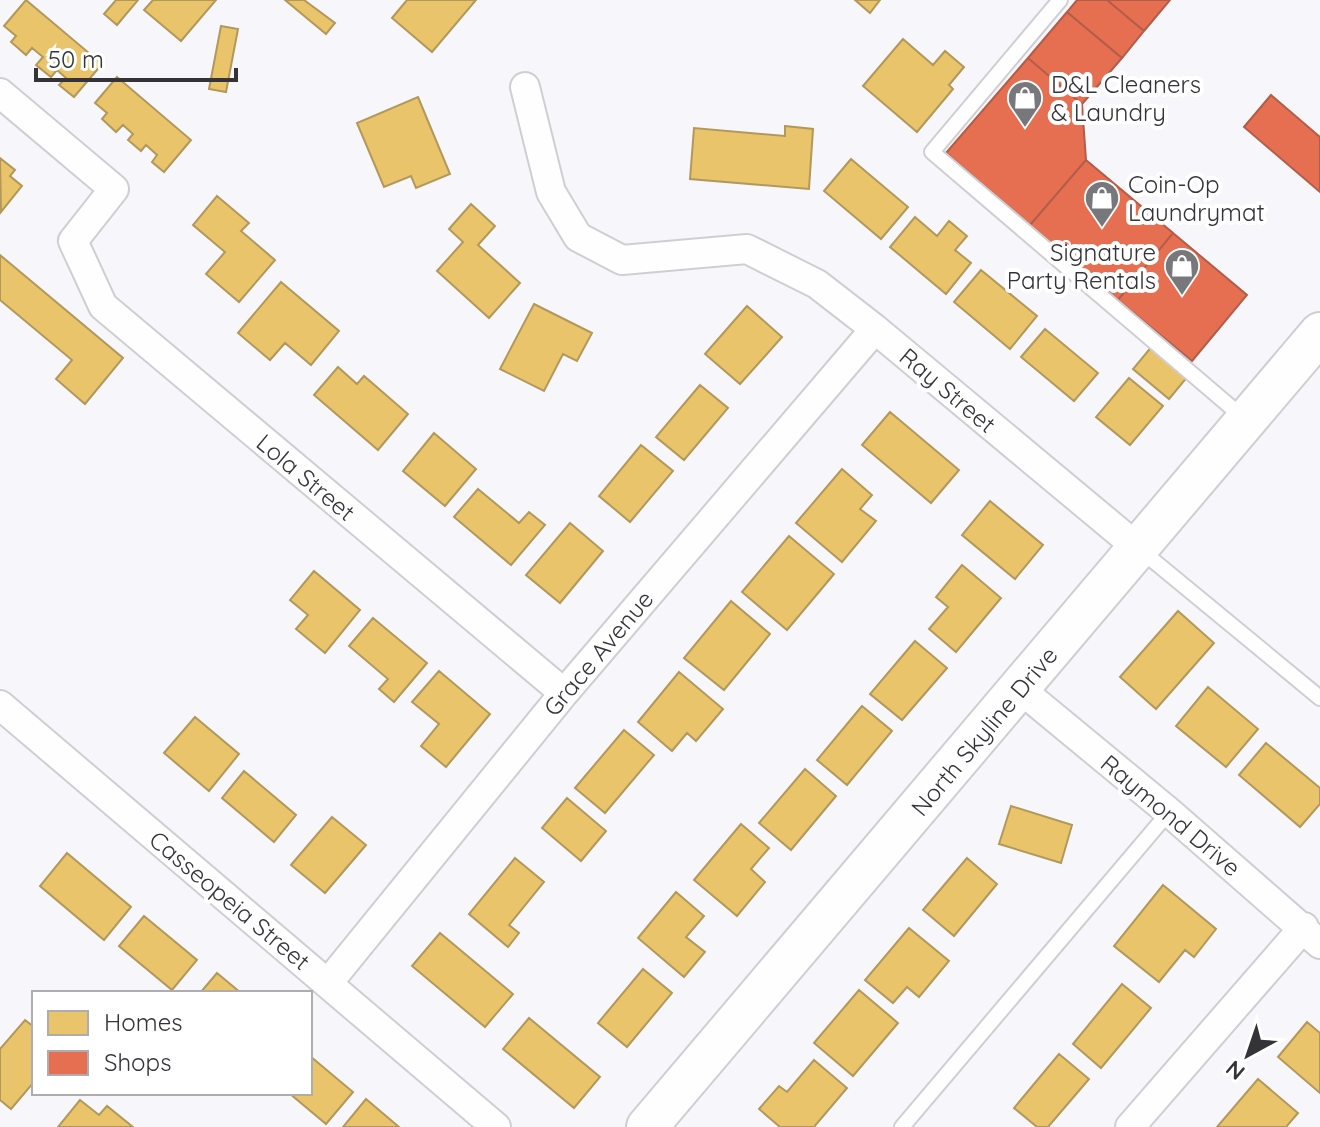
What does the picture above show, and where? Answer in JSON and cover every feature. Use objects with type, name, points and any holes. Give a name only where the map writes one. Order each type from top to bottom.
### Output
[{"type":"main road","name":"North Skyline Drive","points":[[647,1127],[1320,333]]},
{"type":"street","name":"Ray Street","points":[[525,87],[551,192],[578,237],[622,260],[747,249],[817,284],[1138,548]]},
{"type":"street","name":"Lola Street","points":[[0,93],[114,189],[73,241],[103,306],[564,693]]},
{"type":"street","name":"Grace Avenue","points":[[328,983],[564,693],[875,329]]},
{"type":"street","name":"Raymond Drive","points":[[1020,689],[1312,936]]},
{"type":"street","name":"Casseopeia Street","points":[[0,705],[496,1127]]},
{"type":"street","points":[[1130,1127],[1312,936]]},
{"type":"lane","points":[[1060,0],[932,152],[1246,420]]},
{"type":"lane","points":[[1138,548],[1320,698]]},
{"type":"lane","points":[[902,1127],[1169,812]]},
{"type":"building: Homes","points":[[26,0],[102,64],[74,97],[59,85],[66,78],[57,70],[51,77],[36,65],[43,57],[32,48],[26,55],[11,42],[16,36],[4,26]]},
{"type":"building: Homes","points":[[116,0],[138,0],[117,25],[104,14]]},
{"type":"building: Homes","points":[[153,0],[216,0],[181,41],[144,10]]},
{"type":"building: Homes","points":[[285,0],[304,0],[335,23],[326,34]]},
{"type":"building: Homes","points":[[407,0],[476,0],[432,52],[392,18]]},
{"type":"building: Homes","points":[[855,0],[880,0],[870,13]]},
{"type":"building: Homes","points":[[221,26],[238,29],[226,92],[209,89]]},
{"type":"building: Homes","points":[[903,39],[933,65],[945,51],[964,67],[949,85],[953,89],[917,132],[863,86]]},
{"type":"building: Homes","points":[[117,77],[191,140],[164,172],[152,162],[157,155],[146,145],[141,151],[128,140],[133,134],[123,125],[116,132],[102,119],[107,113],[95,103]]},
{"type":"building: Homes","points":[[418,97],[450,174],[416,188],[411,176],[384,187],[357,123]]},
{"type":"building: Homes","points":[[785,126],[813,129],[809,189],[690,179],[694,128],[785,136]]},
{"type":"building: Homes","points":[[0,158],[15,170],[10,176],[22,186],[1,212]]},
{"type":"building: Homes","points":[[851,159],[908,207],[881,239],[824,191]]},
{"type":"building: Homes","points":[[217,196],[249,223],[241,231],[275,260],[239,302],[206,274],[225,252],[193,225]]},
{"type":"building: Homes","points":[[471,204],[495,226],[478,245],[520,283],[489,318],[437,271],[463,242],[449,229]]},
{"type":"building: Homes","points":[[915,217],[937,236],[949,221],[967,236],[955,250],[971,263],[946,294],[890,247]]},
{"type":"building: Homes","points":[[0,255],[123,358],[85,404],[56,379],[72,360],[0,300]]},
{"type":"building: Homes","points":[[981,270],[1037,316],[1010,349],[954,302]]},
{"type":"building: Homes","points":[[281,282],[339,331],[311,365],[285,343],[270,360],[238,333]]},
{"type":"building: Homes","points":[[534,304],[592,333],[577,361],[563,354],[544,391],[500,369]]},
{"type":"building: Homes","points":[[747,306],[782,337],[740,384],[705,354]]},
{"type":"building: Homes","points":[[1045,329],[1098,373],[1074,401],[1021,357]]},
{"type":"building: Homes","points":[[1153,345],[1189,375],[1169,399],[1133,369]]},
{"type":"building: Homes","points":[[338,367],[357,384],[364,376],[408,414],[378,450],[314,395]]},
{"type":"building: Homes","points":[[1129,378],[1163,406],[1130,445],[1096,417]]},
{"type":"building: Homes","points":[[700,385],[728,408],[684,460],[656,437]]},
{"type":"building: Homes","points":[[890,412],[959,470],[931,503],[862,445]]},
{"type":"building: Homes","points":[[434,433],[476,469],[445,506],[403,471]]},
{"type":"building: Homes","points":[[641,445],[673,471],[630,522],[599,496]]},
{"type":"building: Homes","points":[[842,469],[872,495],[860,509],[876,521],[842,562],[796,523]]},
{"type":"building: Homes","points":[[478,489],[519,523],[529,512],[545,525],[511,565],[454,517]]},
{"type":"building: Homes","points":[[990,501],[1043,545],[1015,579],[962,535]]},
{"type":"building: Homes","points":[[570,523],[603,551],[560,603],[526,575]]},
{"type":"building: Homes","points":[[789,536],[834,574],[787,630],[742,592]]},
{"type":"building: Homes","points":[[962,565],[1001,598],[956,652],[929,629],[948,607],[936,597]]},
{"type":"building: Homes","points":[[314,571],[360,610],[325,653],[296,629],[308,615],[290,600]]},
{"type":"building: Homes","points":[[731,601],[770,634],[724,690],[684,658]]},
{"type":"building: Homes","points":[[1178,611],[1214,643],[1156,709],[1120,677]]},
{"type":"building: Homes","points":[[373,618],[427,663],[394,702],[379,689],[388,679],[349,646]]},
{"type":"building: Homes","points":[[915,641],[947,668],[902,720],[870,694]]},
{"type":"building: Homes","points":[[439,671],[490,714],[446,767],[421,746],[439,724],[412,702]]},
{"type":"building: Homes","points":[[679,672],[723,709],[696,741],[687,733],[672,751],[638,722]]},
{"type":"building: Homes","points":[[1208,687],[1258,729],[1226,767],[1176,726]]},
{"type":"building: Homes","points":[[862,706],[892,731],[847,785],[817,760]]},
{"type":"building: Homes","points":[[195,717],[239,754],[209,791],[164,753]]},
{"type":"building: Homes","points":[[624,730],[654,755],[605,813],[575,788]]},
{"type":"building: Homes","points":[[1266,743],[1320,788],[1320,804],[1300,827],[1239,775]]},
{"type":"building: Homes","points":[[805,769],[836,796],[791,850],[759,823]]},
{"type":"building: Homes","points":[[244,771],[296,815],[274,842],[222,798]]},
{"type":"building: Homes","points":[[567,798],[606,831],[581,861],[542,828]]},
{"type":"building: Homes","points":[[1011,806],[1072,825],[1061,863],[999,844]]},
{"type":"building: Homes","points":[[332,817],[366,845],[325,893],[291,865]]},
{"type":"building: Homes","points":[[741,824],[769,848],[751,869],[765,882],[737,916],[694,880]]},
{"type":"building: Homes","points":[[67,853],[131,907],[104,940],[40,886]]},
{"type":"building: Homes","points":[[515,858],[544,882],[509,925],[519,933],[508,947],[469,914]]},
{"type":"building: Homes","points":[[967,858],[997,884],[954,936],[923,910]]},
{"type":"building: Homes","points":[[1163,885],[1216,929],[1194,957],[1185,950],[1159,982],[1114,946]]},
{"type":"building: Homes","points":[[676,892],[704,916],[686,937],[705,952],[684,977],[638,938]]},
{"type":"building: Homes","points":[[144,916],[197,960],[172,990],[119,946]]},
{"type":"building: Homes","points":[[909,928],[949,961],[919,997],[907,987],[893,1003],[865,980]]},
{"type":"building: Homes","points":[[440,933],[513,994],[485,1027],[412,966]]},
{"type":"building: Homes","points":[[643,969],[672,993],[627,1047],[598,1023]]},
{"type":"building: Homes","points":[[217,973],[239,991],[202,991]]},
{"type":"building: Homes","points":[[1122,984],[1151,1008],[1101,1068],[1073,1044]]},
{"type":"building: Homes","points":[[859,990],[898,1023],[853,1076],[814,1043]]},
{"type":"building: Homes","points":[[529,1018],[600,1077],[574,1108],[503,1049]]},
{"type":"building: Homes","points":[[25,1020],[32,1025],[32,1084],[11,1109],[0,1100],[0,1049]]},
{"type":"building: Homes","points":[[1307,1022],[1320,1033],[1320,1093],[1278,1057]]},
{"type":"building: Homes","points":[[1059,1054],[1089,1079],[1048,1127],[1037,1127],[1014,1108]]},
{"type":"building: Homes","points":[[312,1058],[353,1092],[326,1124],[291,1095],[312,1095]]},
{"type":"building: Homes","points":[[814,1060],[847,1088],[814,1127],[780,1127],[759,1109],[779,1086],[787,1092]]},
{"type":"building: Homes","points":[[1258,1079],[1298,1113],[1286,1127],[1217,1127]]},
{"type":"building: Homes","points":[[366,1099],[399,1127],[343,1127]]},
{"type":"building: Homes","points":[[80,1100],[99,1115],[107,1106],[133,1127],[58,1127]]},
{"type":"building: Shops","points":[[1077,0],[1107,0],[1144,31],[1122,58],[1067,12]]},
{"type":"building: Shops","points":[[1107,0],[1170,0],[1144,31]]},
{"type":"building: Shops","points":[[1067,12],[1122,58],[1082,104],[1028,58]]},
{"type":"building: Shops","name":"D&L Cleaners & Laundry","points":[[1028,58],[1082,104],[1086,160],[1030,225],[946,153]]},
{"type":"building: Shops","points":[[1271,95],[1320,137],[1320,192],[1244,127]]},
{"type":"building: Shops","name":"Coin-Op Laundrymat","points":[[1086,160],[1173,233],[1118,300],[1030,225]]},
{"type":"building: Shops","name":"Signature Party Rentals","points":[[1173,233],[1247,295],[1192,361],[1118,300]]},
{"type":"place","name":"D&L Cleaners & Laundry","points":[[1025,129]]},
{"type":"place","name":"Coin-Op Laundrymat","points":[[1102,229]]},
{"type":"place","name":"Signature Party Rentals","points":[[1182,297]]}]
